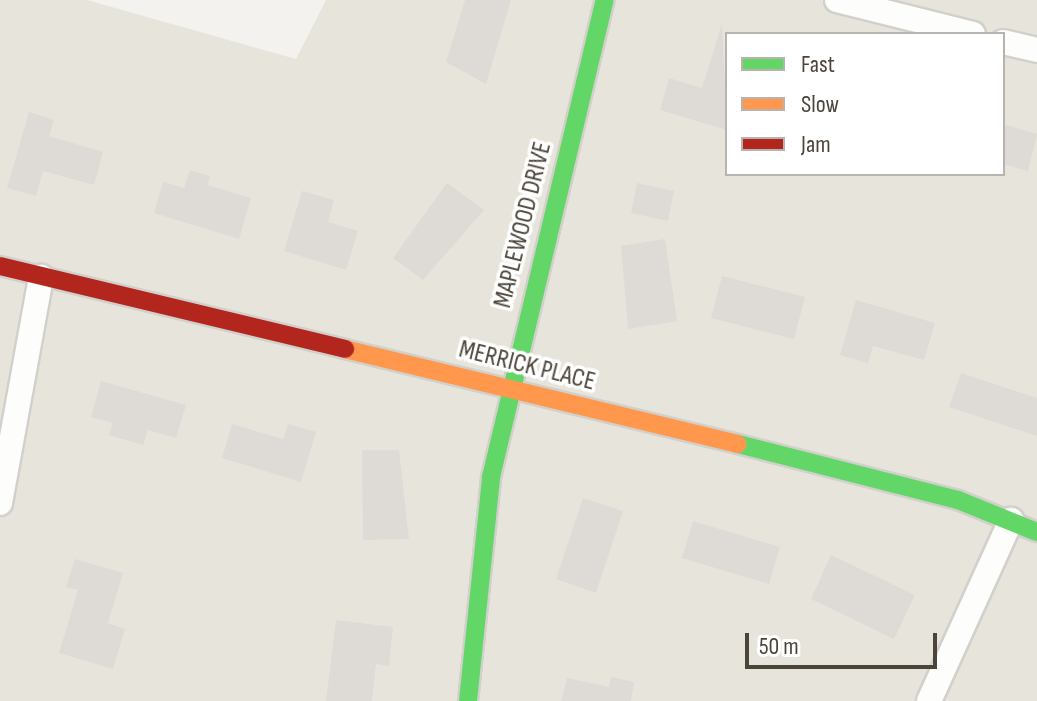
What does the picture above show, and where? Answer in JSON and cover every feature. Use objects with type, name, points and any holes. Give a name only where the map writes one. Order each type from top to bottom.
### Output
[{"type":"street","name":"MAPLEWOOD DRIVE","points":[[468,701],[491,477],[509,388],[605,0]]},
{"type":"street","points":[[837,0],[965,32]]},
{"type":"street","points":[[1005,42],[1037,50]]},
{"type":"street","name":"MERRICK PLACE","points":[[0,266],[873,478],[1011,520],[1037,532]]},
{"type":"street","points":[[0,503],[41,277]]},
{"type":"street","points":[[929,701],[1011,520]]},
{"type":"shaded area","points":[[0,0],[87,0],[296,59],[326,0],[1037,0],[1037,701],[0,701]]},
{"type":"building","points":[[465,0],[511,0],[486,84],[446,62]]},
{"type":"building","points":[[722,24],[725,129],[660,110],[669,78],[702,88]]},
{"type":"building","points":[[29,112],[54,120],[49,136],[103,152],[94,185],[43,171],[36,196],[7,188]]},
{"type":"building","points":[[1005,125],[1037,134],[1028,171],[1005,165]]},
{"type":"building","points":[[190,170],[210,176],[207,185],[251,198],[239,239],[154,213],[163,182],[184,188]]},
{"type":"building","points":[[447,183],[484,210],[423,280],[393,258]]},
{"type":"building","points":[[637,183],[674,191],[668,221],[631,213]]},
{"type":"building","points":[[302,191],[334,200],[328,222],[358,231],[346,270],[284,251]]},
{"type":"building","points":[[665,239],[677,321],[628,329],[621,246]]},
{"type":"building","points":[[722,276],[805,297],[794,339],[711,318]]},
{"type":"building","points":[[856,300],[935,323],[924,360],[873,346],[868,363],[840,355]]},
{"type":"building","points":[[961,373],[1037,398],[1037,436],[949,407]]},
{"type":"building","points":[[101,381],[186,405],[176,438],[148,430],[143,445],[109,435],[113,423],[91,417]]},
{"type":"building","points":[[232,424],[283,439],[288,424],[316,432],[301,482],[222,458]]},
{"type":"building","points":[[362,450],[399,450],[409,539],[363,540]]},
{"type":"building","points":[[583,498],[623,511],[596,593],[556,579]]},
{"type":"building","points":[[693,521],[780,547],[769,584],[682,558]]},
{"type":"building","points":[[831,555],[915,595],[894,639],[811,599]]},
{"type":"building","points":[[75,559],[123,573],[108,623],[125,629],[113,669],[59,653],[78,590],[66,587]]},
{"type":"building","points":[[336,620],[393,627],[389,666],[376,664],[372,701],[326,701]]},
{"type":"building","points":[[611,677],[634,682],[631,701],[561,701],[567,678],[609,687]]},
{"type":"traffic: fast","points":[[468,701],[491,477],[605,0]]},
{"type":"traffic: fast","points":[[738,444],[958,500],[1037,532]]},
{"type":"traffic: slow","points":[[345,349],[738,444]]},
{"type":"traffic: jam","points":[[0,266],[345,349]]}]
